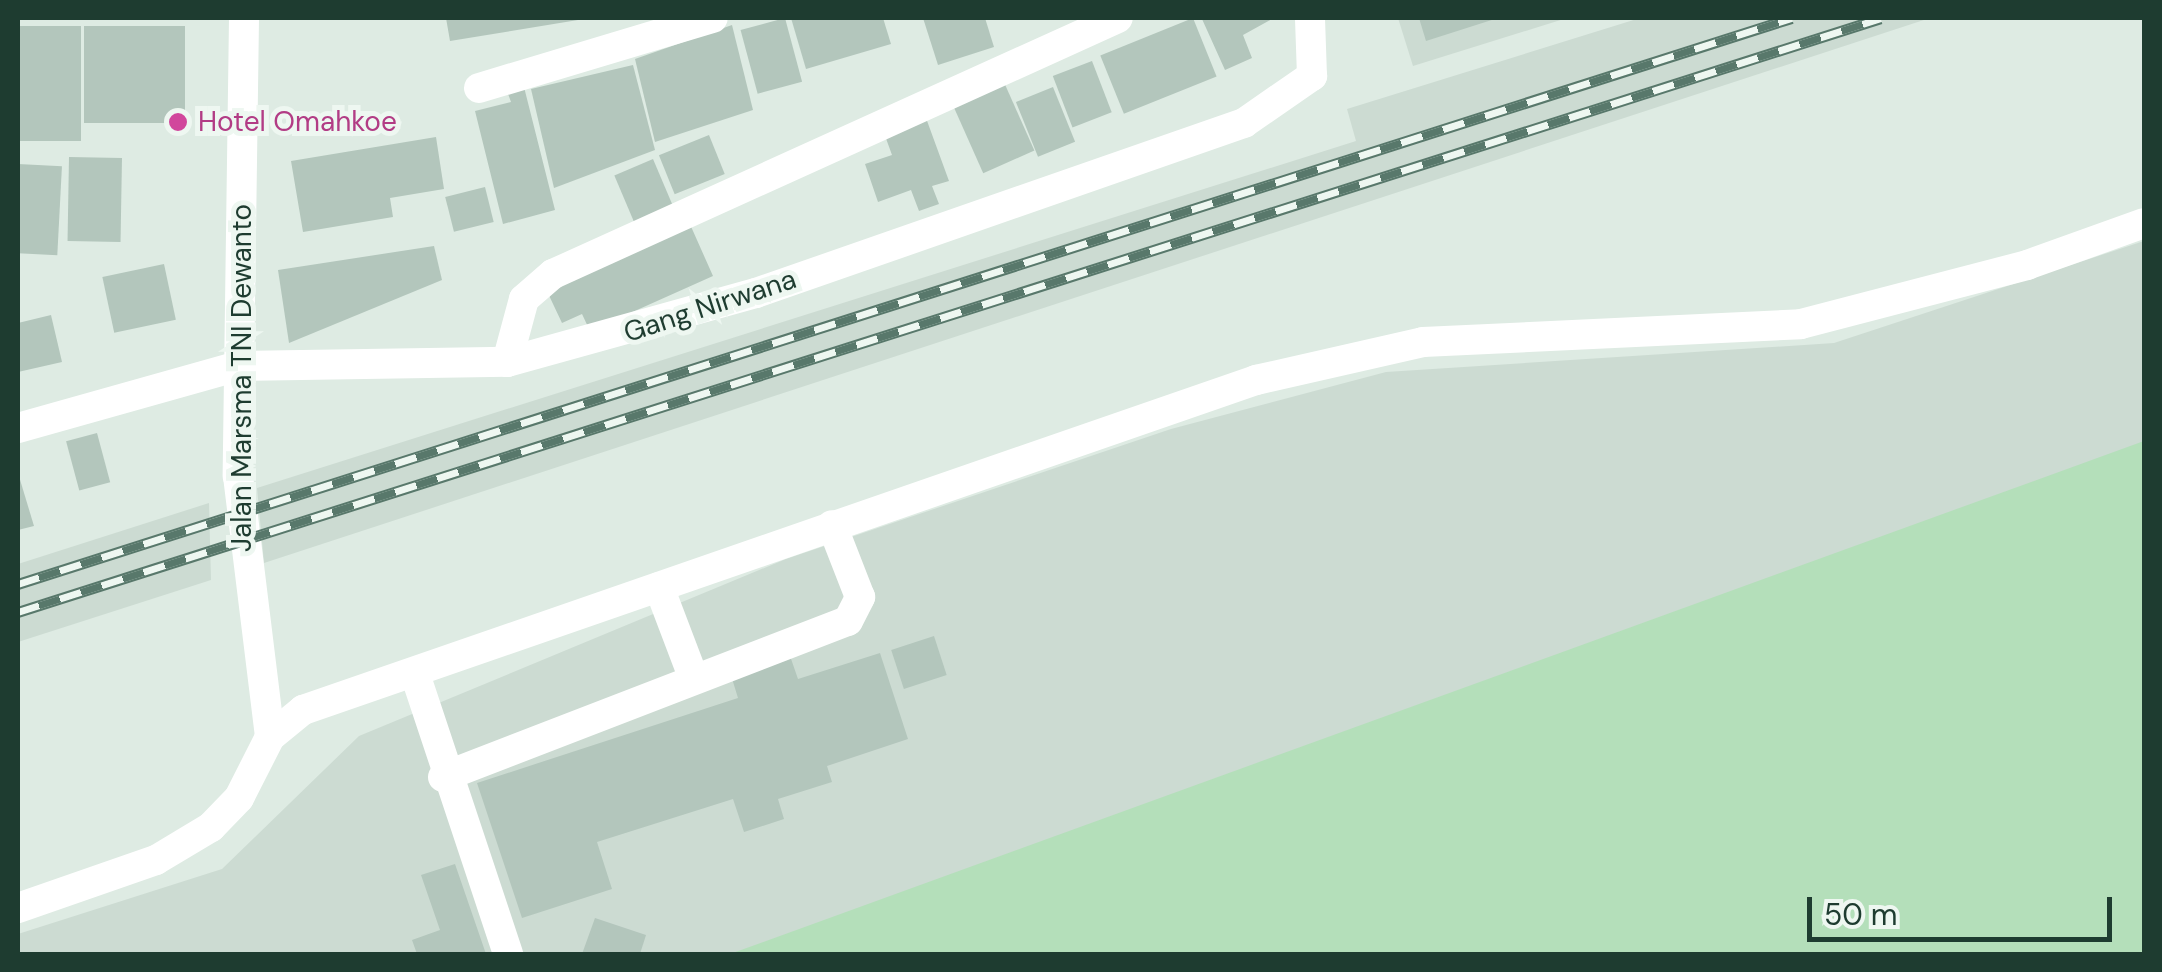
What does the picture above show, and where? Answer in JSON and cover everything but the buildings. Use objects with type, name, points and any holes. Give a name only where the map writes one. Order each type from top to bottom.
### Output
[{"type":"street","name":"Jalan Marsma TNI Dewanto","points":[[244,18],[240,541],[270,737]]},
{"type":"street","points":[[479,88],[712,18]]},
{"type":"street","points":[[507,362],[524,299],[553,274],[1118,18]]},
{"type":"street","name":"Gang Nirwana","points":[[18,428],[239,366],[507,362],[756,293],[1244,124],[1312,76],[1310,18]]},
{"type":"street","points":[[18,908],[156,860],[211,828],[240,798],[270,737],[303,710],[832,525],[1342,357],[1423,342],[1801,324],[2028,265],[2144,223]]},
{"type":"street","points":[[443,777],[848,621],[860,597],[832,525]]},
{"type":"street","points":[[660,587],[694,678]]},
{"type":"street","points":[[415,674],[443,777],[508,954]]},
{"type":"shaded area","points":[[1398,18],[1567,18],[1413,66]]},
{"type":"shaded area","points":[[1640,18],[1930,18],[264,563],[257,488],[1356,141],[1347,109]]},
{"type":"shaded area","points":[[2144,241],[2144,954],[18,954],[18,934],[222,869],[359,736],[786,559],[1171,429],[1386,372],[1834,343]]},
{"type":"shaded area","points":[[209,503],[211,580],[18,642],[18,564]]},
{"type":"green space","points":[[2144,441],[2144,954],[730,954]]},
{"type":"railway","points":[[18,584],[1792,18]]},
{"type":"railway","points":[[18,612],[1881,18]]},
{"type":"place","name":"Hotel Omahkoe","points":[[178,122]]}]
